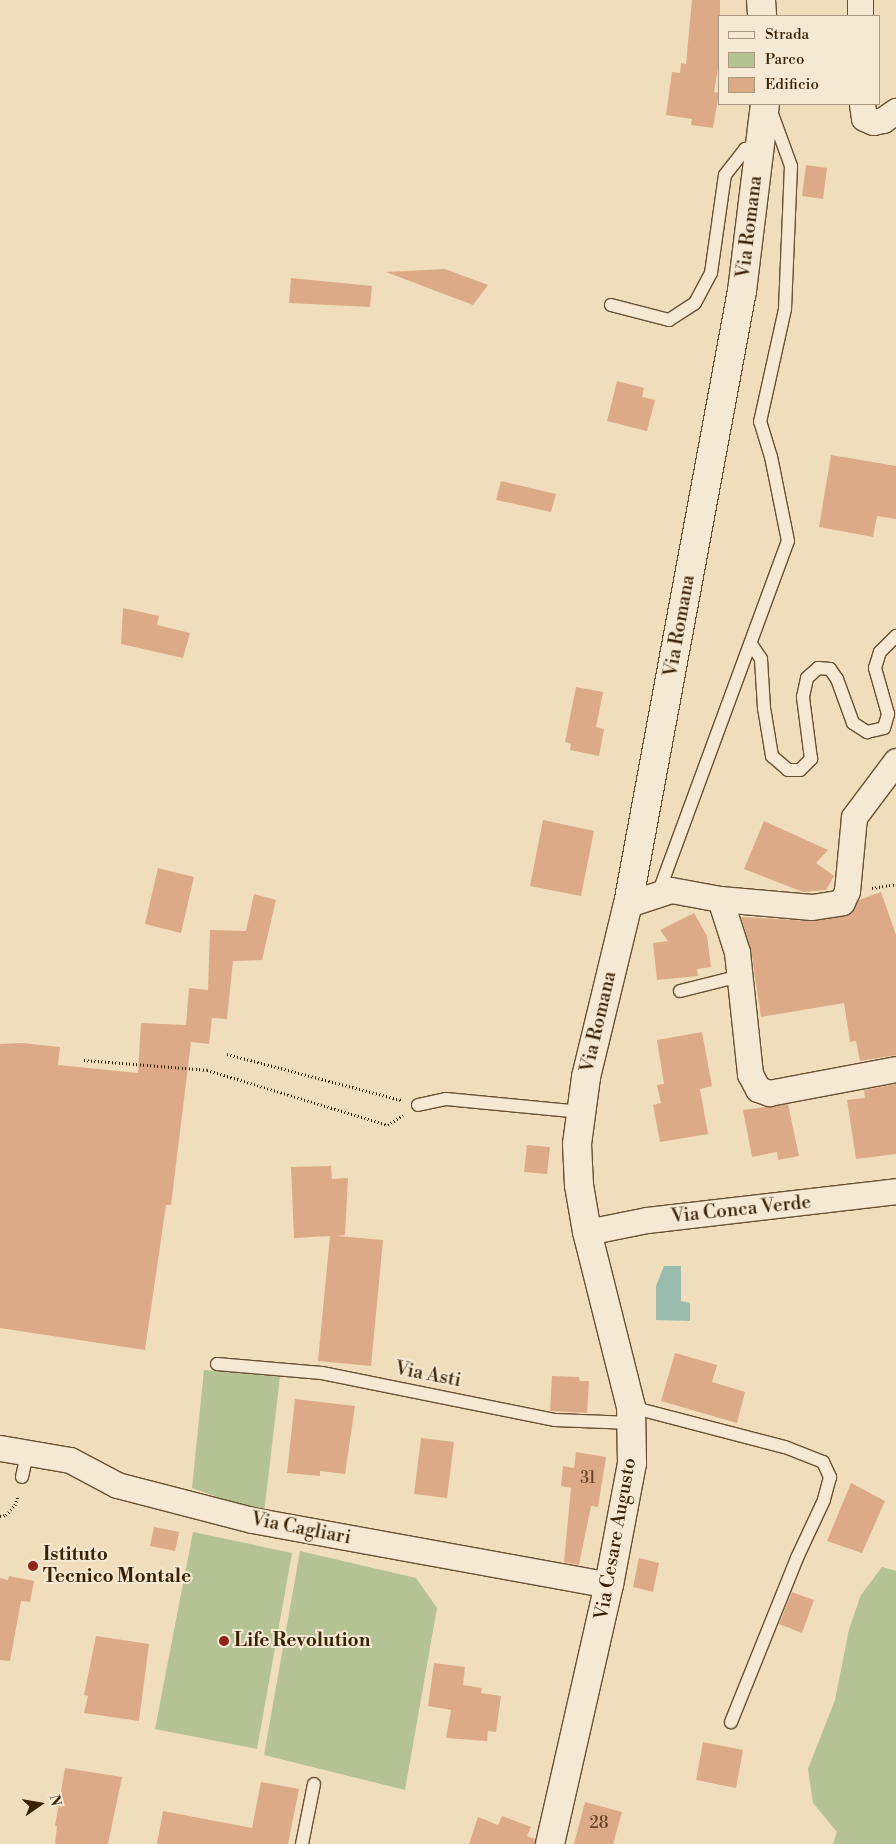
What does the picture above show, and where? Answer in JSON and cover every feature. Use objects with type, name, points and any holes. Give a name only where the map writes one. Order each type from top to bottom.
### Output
[{"type":"street","points":[[761,0],[762,15]]},
{"type":"street","points":[[860,0],[860,15]]},
{"type":"street","name":"Via Romana","points":[[577,1144],[586,1076],[628,904],[742,291],[766,105]]},
{"type":"street","points":[[862,105],[864,118],[873,122],[883,120],[896,111]]},
{"type":"street","points":[[628,904],[670,890],[720,899],[812,907],[842,902],[848,892],[854,817],[896,762]]},
{"type":"street","points":[[720,899],[737,952],[750,1074],[758,1089],[769,1093],[896,1069]]},
{"type":"street","name":"Via Cesare Augusto","points":[[550,1844],[609,1585],[632,1463],[631,1415],[587,1232],[579,1184],[577,1144]]},
{"type":"street","name":"Via Conca Verde","points":[[587,1232],[647,1220],[896,1191]]},
{"type":"street","name":"Via Cagliari","points":[[0,1448],[70,1460],[117,1485],[252,1520],[609,1585]]},
{"type":"lane","points":[[658,894],[788,541],[772,457],[760,422],[785,309],[791,166],[766,105]]},
{"type":"lane","points":[[612,305],[669,320],[695,303],[710,273],[725,174],[745,149],[760,145]]},
{"type":"lane","points":[[750,644],[761,659],[764,708],[772,756],[788,770],[800,770],[811,759],[803,697],[807,678],[818,668],[830,669],[837,679],[853,723],[866,732],[884,728],[888,714],[875,668],[880,652],[896,636]]},
{"type":"lane","points":[[680,991],[740,976]]},
{"type":"lane","points":[[418,1104],[446,1099],[581,1112]]},
{"type":"lane","name":"Via Asti","points":[[217,1364],[322,1373],[555,1420],[631,1415],[785,1447],[823,1462],[830,1477],[824,1500],[797,1558],[731,1722]]},
{"type":"lane","points":[[22,1478],[27,1452]]},
{"type":"lane","points":[[302,1844],[314,1784]]},
{"type":"path","points":[[227,1054],[418,1104]]},
{"type":"path","points":[[84,1060],[207,1070],[388,1125],[418,1104]]},
{"type":"path","points":[[0,1516],[6,1515],[15,1505],[22,1478]]},
{"type":"green space","points":[[204,1370],[280,1377],[264,1513],[192,1488]]},
{"type":"green space","name":"Life Revolution","points":[[193,1532],[292,1553],[257,1749],[155,1729]]},
{"type":"green space","points":[[300,1551],[416,1578],[437,1608],[405,1790],[264,1755]]},
{"type":"green space","points":[[882,1567],[896,1571],[896,1844],[833,1844],[837,1832],[813,1803],[808,1769],[835,1700],[849,1629],[861,1595]]},
{"type":"shaded area","points":[[664,1266],[681,1266],[681,1301],[690,1303],[690,1321],[656,1320],[656,1286]]},
{"type":"building","points":[[692,0],[720,0],[720,15],[718,15],[718,68],[714,92],[718,93],[718,99],[713,128],[691,125],[692,119],[666,115],[672,72],[680,73],[681,63],[686,64]]},
{"type":"building","points":[[806,165],[827,168],[823,199],[802,196]]},
{"type":"building","points":[[445,269],[488,285],[473,305],[386,272]]},
{"type":"building","points":[[291,278],[372,286],[370,307],[289,303]]},
{"type":"building","points":[[617,381],[644,388],[642,397],[655,400],[647,431],[607,421]]},
{"type":"building","points":[[831,455],[896,466],[896,519],[877,516],[873,537],[819,527]]},
{"type":"building","points":[[501,481],[556,494],[551,512],[496,500]]},
{"type":"building","points":[[123,608],[159,616],[157,625],[190,633],[183,658],[121,644]]},
{"type":"building","points":[[576,687],[603,692],[596,727],[604,729],[599,756],[570,750],[571,744],[565,742]]},
{"type":"building","points":[[543,820],[594,831],[581,896],[530,886]]},
{"type":"building","points":[[764,821],[828,850],[816,863],[834,876],[826,890],[803,892],[744,869]]},
{"type":"building","points":[[158,868],[194,877],[181,933],[145,924]]},
{"type":"building","points":[[881,892],[896,935],[896,1055],[860,1061],[856,1041],[850,1042],[844,1003],[761,1017],[751,950],[741,917],[811,921],[844,916],[851,913],[859,900]]},
{"type":"building","points":[[254,894],[276,900],[262,960],[233,961],[227,1019],[212,1018],[209,1044],[191,1042],[171,1205],[166,1205],[145,1350],[0,1328],[0,1044],[22,1043],[60,1047],[58,1065],[138,1073],[141,1023],[186,1025],[189,988],[208,990],[210,930],[246,931]]},
{"type":"building","points":[[694,913],[707,936],[711,967],[697,969],[698,976],[657,980],[653,943],[668,941],[660,930]]},
{"type":"building","points":[[702,1032],[712,1086],[700,1089],[708,1134],[660,1142],[653,1105],[661,1103],[657,1085],[664,1084],[657,1040]]},
{"type":"building","points":[[896,1084],[896,1154],[856,1159],[847,1100],[865,1098],[864,1090]]},
{"type":"building","points":[[788,1104],[799,1156],[778,1160],[777,1152],[752,1157],[743,1110]]},
{"type":"building","points":[[527,1145],[550,1147],[547,1174],[524,1172]]},
{"type":"building","points":[[331,1166],[332,1179],[348,1178],[345,1235],[337,1236],[383,1240],[371,1366],[318,1361],[330,1236],[294,1238],[291,1167]]},
{"type":"building","points":[[675,1353],[717,1365],[712,1382],[745,1392],[737,1423],[661,1401]]},
{"type":"building","points":[[552,1376],[579,1377],[580,1381],[589,1381],[587,1413],[550,1411]]},
{"type":"building","points":[[295,1399],[355,1406],[345,1474],[320,1471],[320,1476],[287,1473]]},
{"type":"building","points":[[421,1438],[454,1442],[447,1498],[414,1494]]},
{"type":"building","points":[[576,1452],[606,1457],[598,1507],[591,1506],[579,1565],[564,1562],[571,1488],[561,1486],[563,1466],[574,1468]]},
{"type":"building","points":[[851,1483],[885,1501],[862,1553],[827,1541]]},
{"type":"building","points":[[154,1527],[179,1532],[175,1551],[150,1546]]},
{"type":"building","points":[[639,1558],[659,1563],[653,1592],[633,1587]]},
{"type":"building","points":[[9,1576],[34,1581],[30,1602],[21,1601],[10,1661],[0,1660],[0,1578],[8,1580]]},
{"type":"building","points":[[792,1592],[814,1600],[802,1633],[779,1624]]},
{"type":"building","points":[[96,1636],[149,1644],[139,1721],[84,1713],[88,1696],[84,1695]]},
{"type":"building","points":[[434,1663],[465,1667],[463,1685],[482,1688],[481,1693],[501,1696],[496,1732],[488,1731],[487,1741],[446,1738],[451,1710],[428,1706]]},
{"type":"building","points":[[703,1742],[743,1750],[736,1788],[696,1780]]},
{"type":"building","points":[[65,1768],[122,1777],[108,1844],[55,1844],[57,1826],[55,1826]]},
{"type":"building","points":[[261,1782],[299,1789],[288,1844],[157,1844],[163,1811],[252,1828]]},
{"type":"building","points":[[585,1802],[622,1812],[613,1844],[574,1844]]},
{"type":"building","points":[[502,1816],[531,1827],[527,1836],[535,1839],[535,1844],[469,1844],[478,1817],[498,1825]]},
{"type":"place","name":"Istituto Tecnico Montale","points":[[33,1566]]},
{"type":"place","name":"Life Revolution","points":[[224,1641]]}]
